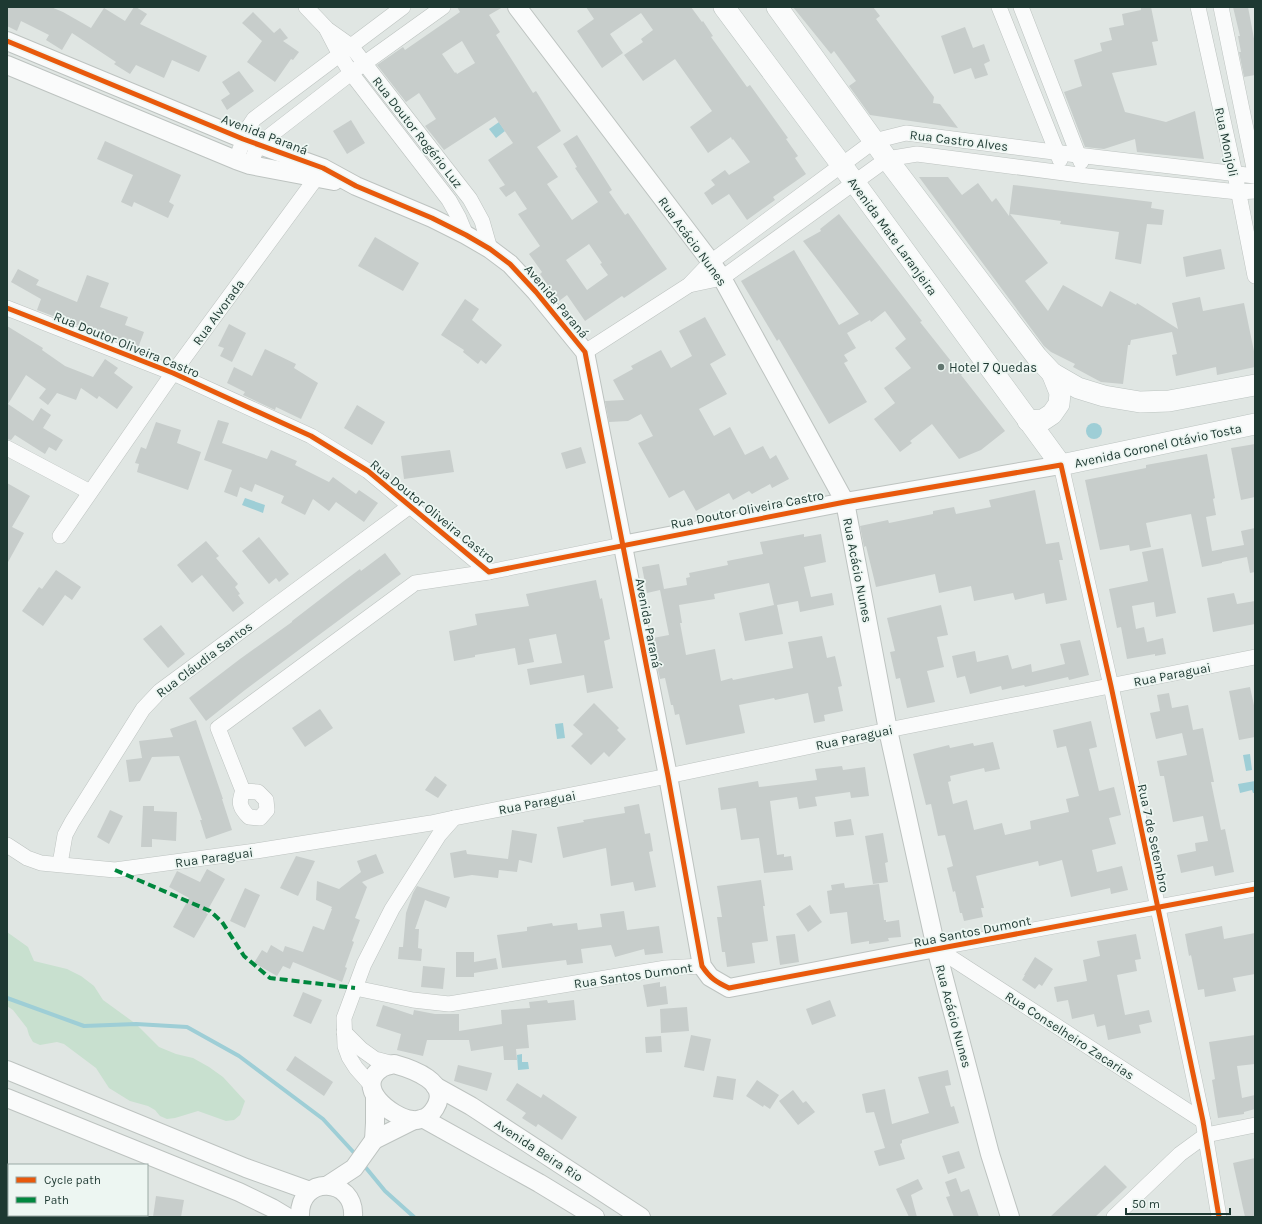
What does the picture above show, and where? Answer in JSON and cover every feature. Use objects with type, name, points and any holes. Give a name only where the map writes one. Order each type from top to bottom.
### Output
[{"type":"main road","name":"Avenida Mate Laranjeira","points":[[724,7],[842,165],[1061,465]]},
{"type":"main road","points":[[777,7],[887,159],[1037,357],[1052,373],[1078,388],[1104,396],[1140,402],[1169,401],[1255,385]]},
{"type":"main road","points":[[1028,421],[1043,420],[1052,414],[1059,404],[1060,393],[1052,373]]},
{"type":"main road","name":"Avenida Coronel Otávio Tosta","points":[[1061,465],[1255,424]]},
{"type":"street","name":"Rua Doutor Rogério Luz","points":[[306,7],[346,51],[365,63],[470,199],[482,221],[490,249]]},
{"type":"street","points":[[251,142],[248,128],[254,119],[403,7]]},
{"type":"street","points":[[243,162],[251,142],[443,7]]},
{"type":"street","name":"Rua Acácio Nunes","points":[[516,7],[722,278],[845,502],[888,730],[936,948],[990,1154],[1010,1217]]},
{"type":"street","name":"Rua Monjoli","points":[[1198,7],[1235,174],[1255,276]]},
{"type":"street","name":"Rua Monjoli","points":[[1221,7],[1255,173]]},
{"type":"street","points":[[1066,173],[1001,12],[1021,9],[1077,155],[1087,176]]},
{"type":"street","name":"Avenida Paraná","points":[[7,40],[251,142],[320,173],[356,186],[432,218],[466,235],[490,249],[510,264],[531,286],[585,352],[668,776],[702,966]]},
{"type":"street","points":[[1208,51],[1229,48]]},
{"type":"street","name":"Rua Doutor Rogério Luz","points":[[346,51],[351,73],[449,200],[460,218],[466,235]]},
{"type":"street","name":"Avenida Paraná","points":[[7,65],[243,162],[320,173]]},
{"type":"street","name":"Rua Castro Alves","points":[[585,352],[688,285],[711,262],[874,141],[906,133],[1255,176]]},
{"type":"street","name":"Rua Castro Alves","points":[[688,285],[722,278],[887,159],[917,154],[1087,176],[1238,192],[1255,191]]},
{"type":"street","points":[[1157,183],[1158,165]]},
{"type":"street","name":"Rua Alvorada","points":[[60,536],[173,374],[320,173]]},
{"type":"street","name":"Rua Doutor Oliveira Castro","points":[[7,308],[173,374],[311,436],[368,471],[488,572],[845,502],[1061,465]]},
{"type":"street","points":[[7,448],[90,492]]},
{"type":"street","name":"Rua 7 de Setembro","points":[[1061,465],[1111,686],[1205,1128],[1219,1217]]},
{"type":"street","name":"Rua Cláudia Santos","points":[[60,864],[65,836],[72,822],[143,709],[160,691],[410,506]]},
{"type":"street","points":[[243,791],[218,728],[415,583],[488,572]]},
{"type":"street","name":"Rua Paraguai","points":[[60,864],[115,870],[256,851],[423,825],[1255,657]]},
{"type":"street","points":[[418,1120],[394,1114],[380,1104],[373,1091],[349,1057],[345,1046],[344,1018],[364,964],[392,909],[439,835],[454,818]]},
{"type":"street","points":[[7,845],[27,858],[41,863],[60,864]]},
{"type":"street","name":"Rua Santos Dumont","points":[[355,988],[413,1000],[449,1004],[666,968],[702,966],[710,977],[729,988],[1255,889]]},
{"type":"street","name":"Rua Conselheiro Zacarias","points":[[936,948],[1205,1128]]},
{"type":"street","points":[[344,1032],[361,1049],[375,1058],[407,1068],[426,1076],[435,1086],[438,1096],[437,1104],[432,1113],[373,1141]]},
{"type":"street","points":[[328,1185],[355,1167],[373,1141],[375,1122],[373,1091],[374,1076],[382,1068],[394,1064]]},
{"type":"street","points":[[7,1070],[246,1168],[310,1191]]},
{"type":"street","name":"Avenida Beira Rio","points":[[435,1086],[471,1106],[641,1217]]},
{"type":"street","points":[[7,1098],[239,1192],[287,1217]]},
{"type":"street","name":"Avenida Beira Rio","points":[[418,1120],[539,1183],[595,1217]]},
{"type":"street","points":[[1114,1217],[1205,1128],[1255,1125]]},
{"type":"street","points":[[353,1212],[355,1167]]},
{"type":"street","points":[[300,1217],[300,1208],[303,1198],[310,1191],[319,1186],[328,1185],[340,1189],[348,1196],[353,1212]]},
{"type":"green space","points":[[7,932],[28,947],[34,961],[67,969],[81,976],[94,986],[103,1000],[136,1024],[159,1047],[176,1054],[193,1058],[223,1077],[245,1101],[240,1115],[234,1120],[226,1121],[198,1111],[167,1119],[160,1116],[155,1110],[148,1106],[130,1101],[109,1088],[96,1068],[64,1044],[57,1042],[40,1045],[33,1042],[27,1028],[13,1010],[7,1006]]},
{"type":"water","points":[[499,122],[505,131],[496,138],[489,129]]},
{"type":"water","points":[[1091,423],[1097,423],[1102,428],[1100,437],[1097,439],[1091,439],[1086,434],[1086,428]]},
{"type":"water","points":[[245,498],[265,505],[263,513],[242,505]]},
{"type":"water","points":[[563,723],[565,738],[557,739],[555,724]]},
{"type":"water","points":[[1250,754],[1252,770],[1246,771],[1243,755]]},
{"type":"water","points":[[1255,781],[1255,793],[1253,793],[1252,790],[1240,793],[1238,784]]},
{"type":"water","points":[[522,1054],[522,1062],[528,1062],[529,1069],[518,1070],[517,1055]]},
{"type":"building","points":[[7,7],[51,7],[91,28],[104,8],[125,21],[134,7],[136,7],[147,14],[140,24],[207,56],[199,72],[172,60],[164,78],[136,65],[130,74],[114,64],[116,62],[72,33],[62,50],[46,40],[49,35],[21,21],[17,31],[7,26]]},
{"type":"building","points":[[457,7],[503,7],[489,15],[500,32],[496,35],[533,93],[536,91],[561,131],[537,147],[558,177],[547,184],[572,220],[598,202],[575,168],[577,167],[563,144],[577,135],[612,190],[609,192],[625,215],[628,213],[667,269],[624,298],[622,296],[585,321],[567,295],[559,301],[540,274],[542,272],[529,254],[540,246],[518,214],[527,209],[515,191],[506,197],[499,188],[505,185],[488,160],[513,143],[495,117],[444,150],[425,126],[436,119],[419,93],[406,102],[377,65],[403,47],[405,50],[460,12]],"holes":[[[462,41],[475,63],[457,74],[442,54]],[[589,244],[608,275],[587,290],[566,260]]]},
{"type":"building","points":[[586,7],[691,7],[702,22],[703,21],[713,36],[711,37],[747,87],[750,85],[788,138],[786,139],[798,156],[795,158],[806,174],[773,197],[775,200],[747,220],[729,194],[712,205],[704,193],[715,185],[711,180],[725,170],[729,175],[750,162],[731,137],[708,153],[690,127],[712,111],[675,59],[643,81],[624,55],[643,42],[641,39],[653,30],[641,13],[610,34],[623,53],[602,68],[577,31],[594,19]]},
{"type":"building","points":[[793,7],[873,7],[880,16],[876,19],[934,97],[933,103],[940,104],[958,128],[870,115],[849,86],[856,81],[834,51],[831,54]]},
{"type":"building","points":[[1141,7],[1151,7],[1158,41],[1152,42],[1157,65],[1112,73],[1125,112],[1166,122],[1195,111],[1204,159],[1137,152],[1135,139],[1104,149],[1085,147],[1064,92],[1082,86],[1074,60],[1102,51],[1100,43],[1112,40],[1109,28],[1124,25],[1122,14],[1141,10]]},
{"type":"building","points":[[1233,7],[1248,7],[1255,44],[1255,75],[1244,77],[1239,52],[1241,52],[1238,36],[1240,36]]},
{"type":"building","points":[[253,12],[274,33],[280,28],[288,38],[283,41],[299,52],[293,60],[291,59],[275,82],[247,62],[262,41],[242,23]]},
{"type":"building","points":[[965,27],[973,48],[984,44],[990,61],[984,64],[988,75],[975,79],[971,68],[954,74],[941,36]]},
{"type":"building","points":[[239,71],[254,91],[227,110],[221,100],[230,94],[222,82]]},
{"type":"building","points":[[351,120],[365,143],[347,154],[333,131]]},
{"type":"building","points":[[105,141],[181,175],[169,202],[174,205],[168,218],[134,202],[132,207],[121,202],[133,175],[97,159]]},
{"type":"building","points":[[919,177],[948,177],[962,195],[978,183],[992,202],[996,198],[1009,216],[1013,185],[1152,202],[1151,208],[1164,210],[1162,225],[1147,224],[1141,264],[1115,259],[1119,232],[1060,224],[1061,221],[1010,214],[1048,263],[1025,281],[1048,311],[1063,285],[1102,307],[1110,291],[1136,305],[1137,303],[1178,329],[1172,303],[1200,297],[1203,311],[1244,303],[1255,356],[1255,367],[1217,375],[1216,367],[1176,376],[1172,355],[1177,354],[1172,332],[1131,340],[1130,345],[1128,345],[1123,384],[1101,382],[1073,367],[1075,364],[1051,352],[1044,346]]},
{"type":"building","points":[[839,214],[922,321],[920,322],[1005,431],[981,450],[959,459],[932,424],[910,441],[912,443],[900,452],[874,419],[895,403],[884,388],[911,368],[895,348],[906,339],[885,311],[871,322],[870,320],[847,333],[856,348],[844,355],[848,361],[844,363],[867,402],[829,424],[779,339],[777,341],[741,281],[794,250],[839,325],[859,314],[803,241],[821,231],[820,229]]},
{"type":"building","points":[[375,237],[419,263],[403,291],[358,266]]},
{"type":"building","points":[[1221,249],[1225,269],[1186,277],[1183,257]]},
{"type":"building","points":[[18,269],[39,280],[36,285],[77,302],[87,275],[109,283],[100,307],[128,317],[125,325],[144,332],[138,348],[37,310],[41,299],[11,282]]},
{"type":"building","points":[[465,299],[479,309],[472,320],[502,345],[486,364],[481,360],[478,364],[463,352],[464,350],[441,335]]},
{"type":"building","points":[[705,317],[726,355],[710,364],[727,394],[699,409],[714,436],[730,427],[745,455],[763,446],[770,459],[776,455],[789,479],[772,488],[770,484],[752,494],[749,491],[733,500],[729,493],[696,511],[684,490],[669,498],[638,443],[653,436],[641,414],[628,421],[609,422],[605,401],[624,400],[613,380],[633,369],[631,366],[661,350],[671,368],[692,356],[679,331]]},
{"type":"building","points":[[229,324],[246,333],[232,362],[220,356],[224,348],[218,346]]},
{"type":"building","points":[[7,326],[43,348],[42,350],[65,366],[93,377],[105,359],[118,368],[114,373],[133,387],[117,409],[99,396],[97,399],[81,388],[76,400],[57,393],[48,405],[39,398],[46,389],[26,375],[8,404],[33,421],[41,408],[51,415],[43,428],[63,440],[56,451],[49,447],[45,454],[15,435],[11,440],[7,439]]},
{"type":"building","points":[[265,349],[296,364],[294,368],[318,383],[301,419],[276,407],[275,410],[243,395],[245,392],[227,383],[234,367],[252,376]]},
{"type":"building","points":[[357,405],[385,422],[372,445],[344,428]]},
{"type":"building","points":[[218,420],[229,423],[222,443],[267,459],[271,450],[297,461],[295,465],[329,482],[333,477],[356,494],[359,490],[378,503],[364,522],[336,502],[329,511],[313,499],[305,515],[281,503],[284,496],[255,484],[252,492],[240,487],[237,497],[224,492],[232,470],[204,460]]},
{"type":"building","points":[[156,422],[181,430],[177,443],[201,452],[188,490],[137,472],[139,464],[135,463],[141,447],[146,449]]},
{"type":"building","points":[[1255,444],[1255,497],[1241,500],[1231,448]]},
{"type":"building","points":[[581,447],[586,463],[566,469],[561,453]]},
{"type":"building","points":[[450,450],[454,472],[404,479],[401,456]]},
{"type":"building","points":[[1207,454],[1215,498],[1213,499],[1216,515],[1206,517],[1212,551],[1244,545],[1241,531],[1255,528],[1255,572],[1250,573],[1247,557],[1202,567],[1191,514],[1146,523],[1151,547],[1130,551],[1129,545],[1100,550],[1085,480],[1146,468],[1146,465]]},
{"type":"building","points":[[7,483],[30,496],[12,527],[24,533],[7,564]]},
{"type":"building","points":[[1035,490],[1046,544],[1059,542],[1063,560],[1059,560],[1067,600],[1046,604],[1044,593],[1015,600],[1013,593],[974,601],[971,586],[939,593],[935,574],[876,587],[866,546],[864,547],[860,526],[888,520],[889,523],[933,514],[933,511],[954,507],[956,514],[991,507],[989,500]]},
{"type":"building","points":[[804,534],[804,537],[821,534],[826,562],[804,567],[811,597],[832,593],[834,605],[800,612],[798,601],[777,605],[783,634],[745,641],[739,613],[774,605],[769,583],[714,594],[715,599],[679,605],[682,623],[680,623],[686,655],[715,649],[721,681],[732,678],[733,680],[793,668],[788,642],[822,636],[827,658],[835,656],[842,686],[838,687],[843,711],[824,715],[825,721],[814,723],[808,693],[775,700],[774,698],[739,705],[745,733],[686,745],[679,714],[675,715],[673,705],[671,705],[665,678],[660,679],[656,661],[658,661],[653,638],[669,635],[660,590],[647,593],[642,567],[659,564],[664,589],[687,585],[686,578],[690,577],[689,573],[728,565],[727,561],[763,554],[760,542]]},
{"type":"building","points":[[259,537],[289,574],[279,582],[276,578],[269,584],[242,551]]},
{"type":"building","points":[[206,541],[219,556],[216,558],[238,584],[235,587],[240,594],[238,595],[244,603],[233,612],[202,575],[192,583],[177,565]]},
{"type":"building","points":[[1163,548],[1176,613],[1156,617],[1154,602],[1132,606],[1136,629],[1144,627],[1147,642],[1163,638],[1166,654],[1155,656],[1155,654],[1127,659],[1121,627],[1117,628],[1109,589],[1148,581],[1142,552]]},
{"type":"building","points":[[385,553],[401,574],[245,690],[206,721],[189,698],[292,622],[360,569],[361,571]]},
{"type":"building","points":[[56,570],[81,587],[72,600],[65,595],[43,626],[22,611],[39,587],[42,589]]},
{"type":"building","points":[[596,580],[600,599],[602,598],[610,639],[604,641],[613,688],[587,693],[584,675],[530,685],[527,669],[562,663],[556,634],[529,639],[534,662],[518,665],[515,648],[475,655],[475,657],[454,661],[449,631],[477,625],[475,614],[529,606],[526,594]]},
{"type":"building","points":[[1234,593],[1237,604],[1255,601],[1255,624],[1213,632],[1207,598]]},
{"type":"building","points":[[941,605],[948,635],[937,637],[944,667],[927,671],[935,702],[907,708],[900,678],[896,679],[890,652],[895,651],[887,618]]},
{"type":"building","points":[[161,625],[185,654],[168,668],[143,639]]},
{"type":"building","points":[[1080,640],[1089,675],[1069,680],[1068,677],[1025,687],[1024,685],[1002,690],[1001,686],[970,694],[965,676],[957,678],[952,656],[975,651],[977,662],[1008,655],[1012,669],[1031,664],[1032,672],[1065,664],[1060,644]]},
{"type":"building","points":[[1250,687],[1255,710],[1255,737],[1239,740],[1229,691]]},
{"type":"building","points":[[1169,693],[1172,708],[1188,705],[1193,730],[1203,728],[1214,782],[1211,782],[1221,830],[1225,829],[1234,872],[1215,876],[1213,866],[1181,873],[1177,855],[1196,851],[1195,843],[1208,841],[1203,816],[1173,822],[1164,776],[1160,776],[1157,761],[1187,755],[1182,733],[1156,739],[1150,713],[1160,711],[1157,695]]},
{"type":"building","points":[[594,703],[619,728],[617,730],[626,739],[609,757],[604,752],[591,765],[571,746],[583,734],[573,725]]},
{"type":"building","points":[[320,709],[333,728],[305,747],[292,728]]},
{"type":"building","points":[[196,720],[232,830],[206,839],[200,820],[202,820],[179,756],[152,757],[140,781],[129,782],[126,760],[142,758],[139,741],[173,737],[170,729]]},
{"type":"building","points":[[1091,721],[1097,747],[1089,749],[1099,791],[1114,787],[1121,815],[1109,818],[1116,844],[1092,850],[1097,872],[1122,866],[1128,890],[1111,894],[1110,888],[1071,897],[1062,860],[1039,866],[1038,861],[976,876],[984,908],[981,908],[983,917],[964,921],[962,913],[960,913],[955,891],[953,892],[947,868],[953,866],[945,835],[938,836],[931,804],[926,805],[913,754],[949,745],[950,748],[973,743],[974,746],[993,742],[1000,769],[985,772],[984,768],[950,776],[951,781],[948,782],[953,804],[967,800],[974,830],[1002,823],[1005,835],[1031,829],[1030,821],[1069,812],[1066,799],[1079,796],[1066,746],[1057,748],[1053,730]]},
{"type":"building","points":[[842,766],[843,770],[865,767],[869,796],[851,798],[850,792],[815,797],[817,806],[799,809],[797,797],[770,801],[777,855],[784,854],[784,857],[791,856],[793,870],[764,873],[759,838],[741,840],[736,808],[721,810],[718,788],[758,781],[759,787],[817,780],[815,769]]},
{"type":"building","points":[[435,776],[447,785],[438,798],[425,790]]},
{"type":"building","points":[[639,804],[645,834],[650,833],[653,851],[649,852],[656,887],[635,891],[633,882],[611,886],[606,848],[563,858],[557,827],[584,822],[583,820],[625,813],[624,807]]},
{"type":"building","points":[[143,806],[154,806],[154,811],[177,812],[176,841],[152,839],[152,847],[141,847]]},
{"type":"building","points":[[110,810],[123,816],[109,844],[97,837]]},
{"type":"building","points":[[851,819],[854,835],[836,837],[834,822]]},
{"type":"building","points":[[512,830],[537,834],[532,863],[519,860],[517,872],[499,870],[498,878],[472,875],[454,878],[450,853],[466,850],[467,854],[508,859]]},
{"type":"building","points":[[883,833],[888,862],[885,863],[888,882],[873,884],[865,836]]},
{"type":"building","points":[[376,854],[384,873],[362,882],[367,887],[355,918],[360,920],[352,941],[354,942],[345,967],[347,968],[342,982],[293,962],[290,969],[283,966],[277,976],[254,963],[262,950],[267,953],[271,945],[283,952],[285,946],[303,952],[313,926],[324,930],[332,909],[332,907],[316,900],[317,881],[339,889],[361,872],[357,861]]},
{"type":"building","points":[[296,856],[315,861],[298,896],[280,888]]},
{"type":"building","points":[[207,869],[225,879],[206,913],[208,914],[194,938],[173,927],[189,898],[169,887],[177,871],[200,882]]},
{"type":"building","points":[[761,880],[768,941],[752,943],[755,963],[727,967],[725,952],[722,952],[717,917],[722,917],[717,886]]},
{"type":"building","points":[[844,883],[845,888],[879,884],[884,920],[886,920],[886,922],[899,920],[901,937],[888,938],[889,941],[869,944],[869,941],[851,944],[847,912],[830,914],[827,891],[832,890],[831,885]]},
{"type":"building","points":[[417,886],[450,897],[446,908],[425,900],[415,929],[419,929],[418,948],[422,949],[421,961],[398,959],[399,947],[403,947],[406,913]]},
{"type":"building","points":[[245,888],[260,895],[245,928],[230,921]]},
{"type":"building","points":[[810,905],[822,922],[808,932],[796,914]]},
{"type":"building","points":[[624,911],[627,930],[659,926],[663,953],[645,955],[644,949],[615,957],[611,945],[581,949],[583,963],[567,965],[566,960],[502,968],[497,935],[527,931],[527,927],[552,923],[553,926],[577,923],[578,930],[602,927],[600,914]]},
{"type":"building","points":[[1222,926],[1224,939],[1255,933],[1255,974],[1233,978],[1236,991],[1205,997],[1204,989],[1198,990],[1185,934]]},
{"type":"building","points":[[795,934],[799,962],[780,965],[776,936]]},
{"type":"building","points":[[1136,934],[1141,959],[1135,960],[1137,971],[1117,975],[1125,1015],[1149,1010],[1152,1022],[1139,1025],[1141,1033],[1108,1040],[1105,1025],[1097,1027],[1094,1014],[1072,1019],[1068,1000],[1057,1002],[1054,987],[1087,981],[1083,960],[1100,956],[1097,941]]},
{"type":"building","points":[[456,952],[474,952],[474,962],[496,958],[498,969],[474,973],[474,977],[456,977]]},
{"type":"building","points":[[1035,957],[1053,969],[1042,986],[1039,984],[1035,989],[1022,980]]},
{"type":"building","points":[[423,966],[445,968],[443,989],[421,987]]},
{"type":"building","points":[[660,982],[660,987],[666,986],[668,1004],[647,1007],[643,985]]},
{"type":"building","points":[[303,992],[322,1000],[311,1024],[293,1016]]},
{"type":"building","points":[[547,1000],[548,1003],[574,1000],[576,1020],[527,1025],[529,1048],[516,1049],[517,1060],[504,1060],[503,1046],[471,1051],[469,1040],[427,1040],[423,1056],[397,1050],[401,1034],[376,1026],[383,1005],[413,1015],[414,1010],[435,1014],[459,1014],[459,1031],[502,1024],[501,1010],[530,1008],[529,1002]]},
{"type":"building","points":[[830,1000],[836,1016],[812,1025],[806,1009]]},
{"type":"building","points":[[687,1007],[689,1031],[661,1033],[660,1009]]},
{"type":"building","points":[[691,1035],[711,1039],[704,1071],[684,1067]]},
{"type":"building","points":[[1255,1035],[1255,1064],[1237,1066],[1242,1098],[1255,1095],[1255,1109],[1244,1112],[1244,1114],[1218,1118],[1212,1080],[1215,1079],[1209,1042]]},
{"type":"building","points":[[661,1036],[662,1052],[646,1053],[645,1037]]},
{"type":"building","points":[[295,1056],[333,1082],[324,1096],[286,1070]]},
{"type":"building","points":[[458,1065],[492,1073],[487,1091],[454,1081]]},
{"type":"building","points":[[948,1070],[951,1085],[945,1086],[951,1107],[954,1106],[959,1123],[902,1140],[902,1143],[900,1144],[905,1159],[879,1166],[874,1151],[885,1148],[874,1112],[866,1113],[862,1094],[885,1089],[892,1124],[929,1113],[918,1077]]},
{"type":"building","points":[[717,1076],[736,1079],[733,1100],[713,1097]]},
{"type":"building","points":[[757,1080],[779,1095],[770,1109],[764,1105],[763,1107],[746,1096]]},
{"type":"building","points":[[517,1083],[541,1098],[543,1094],[577,1117],[562,1140],[538,1124],[536,1127],[522,1118],[526,1113],[506,1100]]},
{"type":"building","points":[[793,1090],[803,1103],[806,1101],[815,1112],[798,1125],[779,1101]]},
{"type":"building","points":[[959,1151],[965,1168],[948,1174],[942,1156]]},
{"type":"building","points":[[1255,1158],[1255,1217],[1245,1217],[1233,1163]]},
{"type":"building","points":[[1105,1165],[1127,1187],[1095,1217],[1050,1217]]},
{"type":"building","points":[[956,1178],[961,1192],[969,1189],[979,1217],[954,1217],[946,1197],[950,1196],[945,1182]]},
{"type":"building","points":[[918,1179],[923,1189],[911,1195],[917,1217],[909,1217],[896,1189]]},
{"type":"building","points":[[156,1196],[184,1200],[181,1217],[153,1217]]},
{"type":"waterway","points":[[7,998],[84,1026],[136,1024],[187,1027],[239,1056],[323,1119],[357,1156]]},
{"type":"waterway","points":[[362,1163],[385,1191],[414,1217]]},
{"type":"marked path","points":[[115,870],[210,911],[222,922],[244,956],[270,978],[355,988]]},
{"type":"cycle path","points":[[7,41],[243,139],[323,168],[356,186],[432,218],[466,235],[490,249],[510,264],[536,292],[585,352],[668,776],[702,966],[717,982],[729,988],[1255,889]]},
{"type":"cycle path","points":[[7,308],[173,373],[311,436],[368,471],[489,572],[845,502],[1061,465],[1111,686],[1203,1121],[1219,1217]]},
{"type":"place","name":"Hotel 7 Quedas","points":[[941,367]]}]
